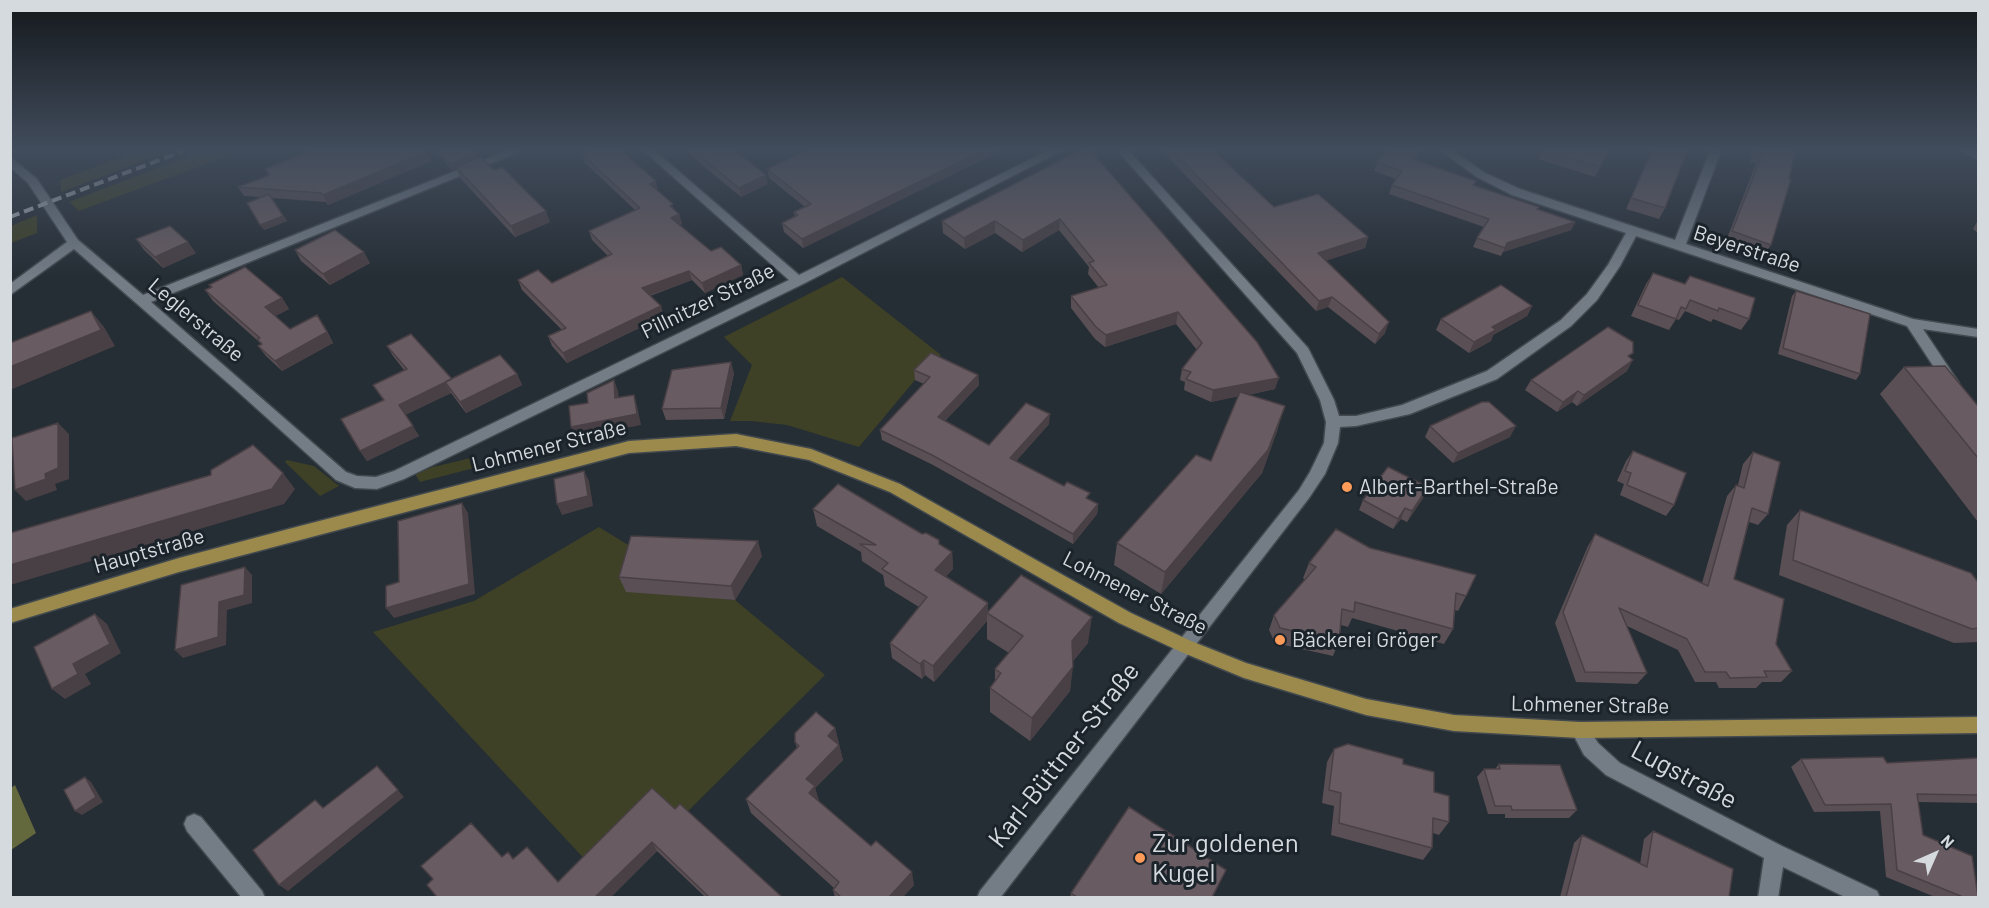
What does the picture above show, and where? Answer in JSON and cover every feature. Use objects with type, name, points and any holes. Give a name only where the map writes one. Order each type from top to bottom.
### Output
[{"type":"main road","name":"Lohmener Straße","points":[[300,532],[629,447],[736,440],[811,455],[895,488],[1125,618],[1185,646],[1244,670],[1366,707],[1454,723],[1580,730],[1978,725]]},
{"type":"main road","name":"Hauptstraße","points":[[10,616],[179,565],[300,532]]},
{"type":"street","name":"Leglerstraße","points":[[40,193],[74,243],[341,476],[355,483],[377,483]]},
{"type":"street","points":[[141,301],[409,193]]},
{"type":"street","points":[[698,193],[798,281]]},
{"type":"street","name":"Pillnitzer Straße","points":[[377,483],[399,475],[798,281],[971,193]]},
{"type":"street","points":[[1161,193],[1303,351],[1327,400],[1333,422],[1331,443],[1317,474],[1304,494],[1185,646]]},
{"type":"street","name":"Beyerstraße","points":[[1520,193],[1912,323],[1978,333]]},
{"type":"street","points":[[1679,247],[1700,193]]},
{"type":"street","points":[[1333,422],[1356,421],[1406,410],[1492,375],[1532,349],[1566,322],[1592,297],[1614,266],[1633,231]]},
{"type":"street","points":[[10,291],[74,243]]},
{"type":"street","points":[[1912,323],[1962,397]]},
{"type":"street","name":"Karl-Büttner-Straße","points":[[987,897],[1185,646]]},
{"type":"street","name":"Lugstraße","points":[[1580,730],[1591,749],[1613,769],[1775,853],[1870,897]]},
{"type":"street","points":[[194,824],[255,897]]},
{"type":"street","points":[[1768,897],[1775,853]]},
{"type":"green space","points":[[91,193],[126,193],[79,211],[69,202]]},
{"type":"green space","points":[[37,215],[37,233],[11,243],[11,226]]},
{"type":"green space","points":[[842,277],[941,355],[915,380],[859,447],[787,425],[730,421],[752,365],[724,337]]},
{"type":"green space","points":[[475,457],[478,467],[420,482],[415,474],[433,467]]},
{"type":"green space","points":[[287,460],[314,466],[339,486],[320,496],[285,462]]},
{"type":"green space","points":[[599,527],[638,551],[626,591],[735,600],[825,675],[680,819],[591,866],[373,632],[474,601]]},
{"type":"green space","points":[[15,785],[36,833],[11,850],[11,788]]},
{"type":"building","points":[[481,193],[528,193],[546,211],[511,226]]},
{"type":"building","points":[[624,193],[661,193],[673,204],[670,206],[679,214],[671,218],[711,251],[721,247],[741,265],[702,283],[689,271],[642,288],[661,306],[563,353],[548,336],[566,328],[518,280],[538,270],[552,283],[612,254],[589,231],[640,208]]},
{"type":"building","points":[[798,193],[895,193],[802,239],[782,223],[798,215],[794,212],[811,204]]},
{"type":"building","points":[[996,193],[1128,193],[1257,342],[1279,378],[1213,390],[1186,379],[1191,372],[1182,369],[1202,343],[1178,312],[1106,335],[1096,327],[1071,296],[1107,285],[1089,263],[1094,261],[1060,219],[1023,240],[995,221],[964,238],[942,221]]},
{"type":"building","points":[[1214,193],[1259,193],[1274,207],[1318,194],[1368,237],[1318,253],[1389,322],[1379,334],[1332,297],[1319,301]]},
{"type":"building","points":[[1416,193],[1498,193],[1575,222],[1507,243],[1505,248],[1477,238],[1489,219]]},
{"type":"building","points":[[1633,193],[1671,193],[1665,208],[1631,198]]},
{"type":"building","points":[[1747,193],[1787,193],[1771,245],[1732,231]]},
{"type":"building","points":[[269,194],[283,216],[260,225],[247,203]]},
{"type":"building","points":[[170,226],[188,242],[155,257],[136,239]]},
{"type":"building","points":[[335,230],[364,252],[323,274],[295,250]]},
{"type":"building","points":[[245,267],[282,298],[265,307],[290,329],[317,315],[327,332],[275,361],[258,346],[262,344],[257,339],[260,338],[205,290],[212,287],[209,285]]},
{"type":"building","points":[[1653,273],[1685,284],[1690,276],[1755,298],[1749,319],[1719,308],[1718,311],[1690,300],[1686,309],[1681,307],[1676,319],[1638,305]]},
{"type":"building","points":[[1501,285],[1532,306],[1492,327],[1496,330],[1474,342],[1441,319]]},
{"type":"building","points":[[1796,291],[1870,314],[1860,374],[1783,348]]},
{"type":"building","points":[[91,311],[101,330],[10,367],[10,343]]},
{"type":"building","points":[[1608,327],[1633,342],[1633,353],[1628,356],[1633,360],[1584,395],[1578,391],[1563,402],[1531,380]]},
{"type":"building","points":[[411,334],[452,379],[399,405],[413,426],[360,451],[341,419],[384,400],[373,385],[407,369],[387,346]]},
{"type":"building","points":[[931,353],[978,375],[938,417],[989,445],[1026,403],[1050,414],[1010,458],[1064,486],[1067,482],[1090,493],[1086,498],[1098,504],[1073,534],[932,455],[880,430],[930,377],[914,370]]},
{"type":"building","points":[[500,355],[517,374],[460,402],[445,382]]},
{"type":"building","points":[[731,362],[721,408],[662,409],[672,370]]},
{"type":"building","points":[[1945,366],[1978,406],[1978,458],[1904,367]]},
{"type":"building","points":[[614,380],[615,398],[634,395],[637,414],[571,427],[569,406],[588,403],[587,393]]},
{"type":"building","points":[[1240,392],[1285,406],[1268,450],[1165,572],[1117,543],[1196,455],[1211,461]]},
{"type":"building","points":[[1482,402],[1489,402],[1516,426],[1458,453],[1430,426]]},
{"type":"building","points":[[58,423],[58,468],[45,474],[46,479],[15,490],[12,438]]},
{"type":"building","points":[[253,445],[283,473],[272,489],[10,565],[10,533],[211,475],[211,470]]},
{"type":"building","points":[[1633,451],[1686,473],[1674,505],[1627,485],[1631,473],[1625,471]]},
{"type":"building","points":[[1753,452],[1780,462],[1768,514],[1752,508],[1734,579],[1784,599],[1776,644],[1792,671],[1764,671],[1767,677],[1730,678],[1726,672],[1705,672],[1687,639],[1619,608],[1647,673],[1585,672],[1563,612],[1595,534],[1708,586],[1736,485],[1744,488]]},
{"type":"building","points":[[1388,467],[1428,487],[1412,511],[1405,508],[1398,519],[1363,500]]},
{"type":"building","points":[[584,471],[588,496],[557,504],[554,479]]},
{"type":"building","points":[[838,484],[922,534],[926,533],[939,540],[939,544],[952,552],[935,570],[988,603],[933,666],[924,660],[920,664],[890,643],[927,597],[882,569],[888,563],[860,544],[876,545],[813,509]]},
{"type":"building","points":[[462,503],[469,584],[386,608],[386,586],[399,582],[398,521]]},
{"type":"building","points":[[1800,510],[1971,573],[1978,582],[1978,628],[1972,629],[1793,560]]},
{"type":"building","points":[[1336,529],[1370,548],[1476,575],[1466,596],[1456,593],[1453,629],[1355,602],[1354,612],[1342,609],[1339,641],[1280,628],[1274,615],[1316,567],[1309,563]]},
{"type":"building","points":[[631,536],[758,541],[731,586],[619,577]]},
{"type":"building","points":[[245,567],[244,595],[219,602],[218,637],[175,650],[181,585]]},
{"type":"building","points":[[1021,575],[1092,617],[1072,641],[1073,667],[1032,718],[990,688],[1001,673],[995,669],[1023,636],[987,613]]},
{"type":"building","points":[[95,614],[110,644],[73,664],[78,674],[52,689],[34,647]]},
{"type":"building","points":[[816,712],[835,728],[828,736],[839,745],[806,779],[815,786],[809,793],[871,846],[876,841],[912,872],[889,897],[841,897],[833,890],[839,882],[746,799],[799,746],[795,742],[795,733]]},
{"type":"building","points":[[1348,744],[1403,759],[1403,764],[1434,772],[1434,792],[1449,796],[1449,822],[1433,818],[1432,848],[1339,823],[1341,793],[1329,790],[1334,749]]},
{"type":"building","points":[[1883,757],[1887,763],[1978,758],[1978,795],[1917,794],[1923,835],[1972,856],[1978,897],[1963,897],[1897,870],[1891,804],[1825,805],[1801,759]]},
{"type":"building","points":[[1499,764],[1560,765],[1577,810],[1512,810],[1511,806],[1495,806],[1484,769],[1500,769]]},
{"type":"building","points":[[377,766],[398,790],[279,885],[253,850],[315,800],[323,808]]},
{"type":"building","points":[[85,777],[96,797],[75,811],[64,790]]},
{"type":"building","points":[[652,788],[675,809],[680,804],[782,897],[709,897],[652,842],[595,897],[437,897],[427,885],[433,879],[421,866],[471,823],[502,857],[508,852],[513,859],[527,847],[558,882]]},
{"type":"building","name":"Zur goldenen Kugel","points":[[1129,807],[1226,870],[1212,897],[1077,897],[1071,893]]},
{"type":"building","points":[[1653,831],[1733,869],[1729,897],[1566,897],[1582,835],[1647,867]]},
{"type":"railway","points":[[10,217],[72,193]]},
{"type":"place","name":"Albert-Barthel-Straße","points":[[1347,487]]},
{"type":"place","name":"Bäckerei Gröger","points":[[1280,640]]},
{"type":"place","name":"Zur goldenen Kugel","points":[[1140,858]]}]
